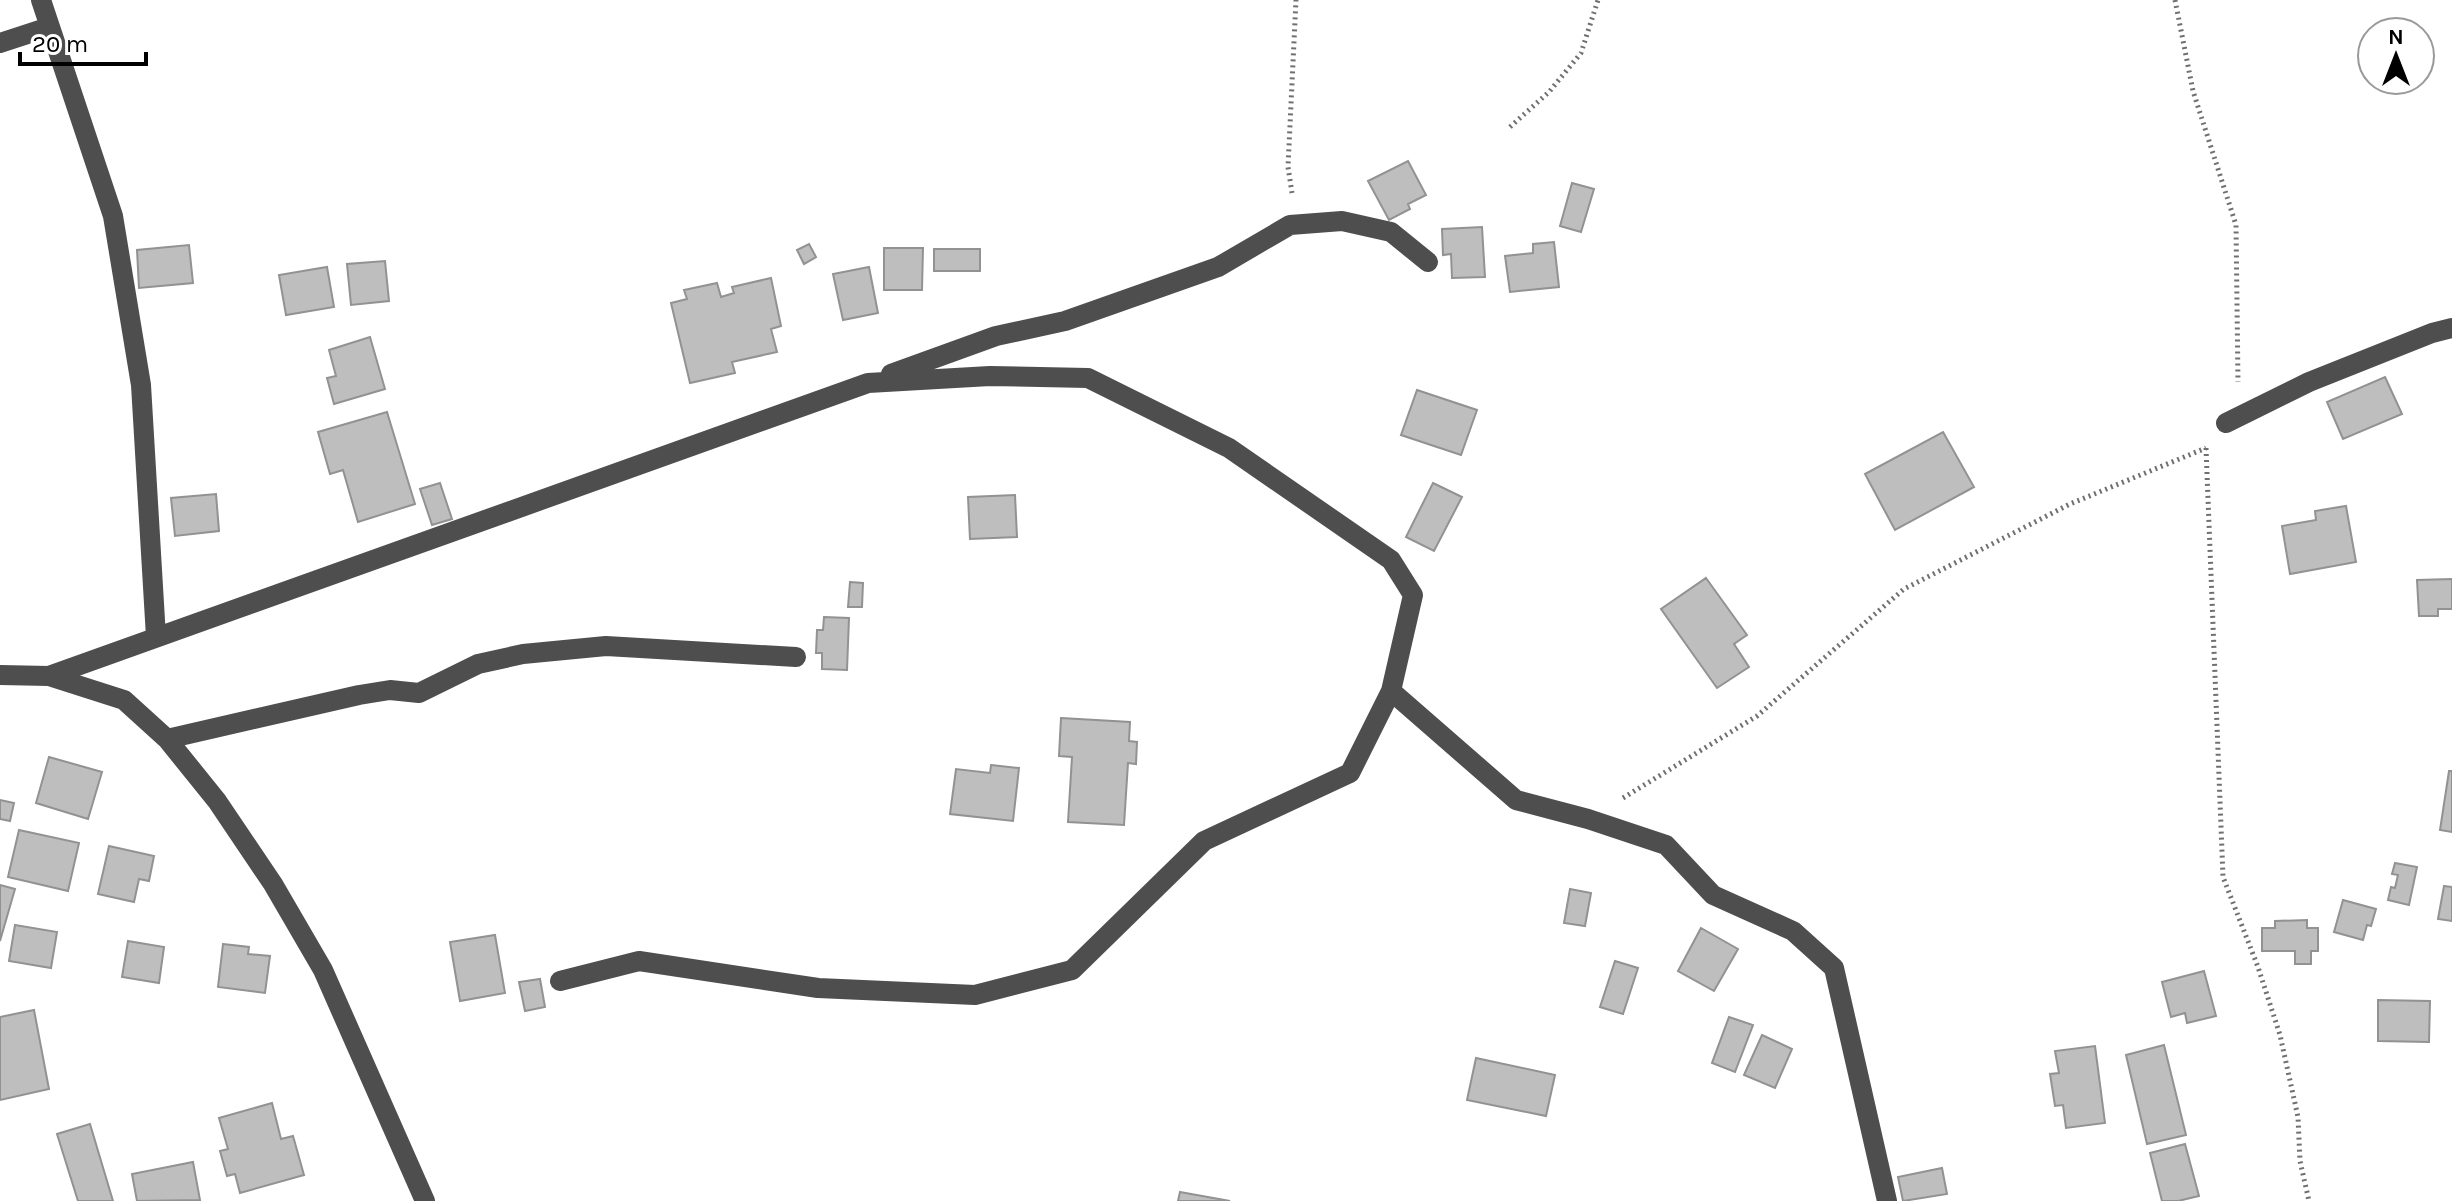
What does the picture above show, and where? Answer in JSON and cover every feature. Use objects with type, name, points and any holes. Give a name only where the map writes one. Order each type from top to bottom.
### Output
[{"type":"street","points":[[41,0],[113,216],[141,385],[156,637]]},
{"type":"street","points":[[0,43],[49,27]]},
{"type":"street","points":[[49,676],[996,336],[1065,321],[1218,267],[1290,225],[1342,221],[1391,232],[1428,262]]},
{"type":"street","points":[[2226,423],[2309,382],[2452,328]]},
{"type":"street","points":[[560,981],[639,961],[818,988],[975,995],[1072,970],[1204,841],[1350,773],[1391,691],[1413,595],[1391,560],[1229,448],[1088,378],[990,376],[868,383]]},
{"type":"street","points":[[167,739],[359,695],[390,690],[419,693],[478,664],[523,654],[606,646],[796,657]]},
{"type":"street","points":[[0,675],[49,676],[124,700],[167,739],[217,801],[273,884],[323,970],[425,1201]]},
{"type":"street","points":[[1391,691],[1516,800],[1588,819],[1666,845],[1713,895],[1793,931],[1834,968],[1887,1201]]},
{"type":"path","points":[[1290,225],[1294,211],[1288,167],[1296,0]]},
{"type":"path","points":[[1510,127],[1549,92],[1581,53],[1598,0]]},
{"type":"path","points":[[1588,819],[1757,716],[1904,589],[2070,504],[2206,448],[2226,423],[2238,382],[2236,225],[2193,91],[2175,0]]},
{"type":"path","points":[[2206,448],[2223,877],[2280,1035],[2298,1117],[2300,1161],[2309,1201]]},
{"type":"building","points":[[1408,161],[1426,195],[1408,204],[1410,209],[1389,220],[1368,181]]},
{"type":"building","points":[[1572,183],[1594,189],[1581,232],[1560,226]]},
{"type":"building","points":[[1482,227],[1485,277],[1452,278],[1451,254],[1443,255],[1442,229]]},
{"type":"building","points":[[1554,242],[1559,287],[1510,292],[1505,256],[1533,253],[1533,244]]},
{"type":"building","points":[[809,244],[816,257],[804,264],[797,250]]},
{"type":"building","points":[[189,245],[193,283],[139,288],[137,250]]},
{"type":"building","points":[[884,248],[923,248],[922,290],[884,290]]},
{"type":"building","points":[[934,249],[980,249],[980,271],[934,271]]},
{"type":"building","points":[[385,261],[389,301],[351,305],[347,264]]},
{"type":"building","points":[[327,267],[334,307],[286,315],[279,275]]},
{"type":"building","points":[[869,267],[878,313],[843,320],[833,274]]},
{"type":"building","points":[[771,278],[781,326],[771,329],[777,352],[732,362],[735,373],[690,383],[671,303],[687,299],[684,290],[717,283],[721,297],[734,293],[732,287]]},
{"type":"building","points":[[370,337],[385,389],[334,404],[327,378],[336,376],[329,350]]},
{"type":"building","points":[[2385,377],[2402,414],[2343,439],[2327,402]]},
{"type":"building","points":[[1417,390],[1477,410],[1461,455],[1401,435]]},
{"type":"building","points":[[387,412],[415,504],[358,522],[343,470],[330,474],[318,432]]},
{"type":"building","points":[[1943,432],[1974,487],[1895,530],[1865,474]]},
{"type":"building","points":[[440,483],[452,519],[432,525],[420,489]]},
{"type":"building","points":[[1433,483],[1462,497],[1434,551],[1406,537]]},
{"type":"building","points":[[216,494],[219,531],[175,536],[171,498]]},
{"type":"building","points":[[1015,495],[1017,537],[970,539],[968,497]]},
{"type":"building","points":[[2346,506],[2356,562],[2290,574],[2282,526],[2316,520],[2315,511]]},
{"type":"building","points":[[1706,578],[1747,635],[1734,644],[1749,667],[1717,688],[1661,609]]},
{"type":"building","points":[[2452,579],[2452,609],[2438,609],[2438,616],[2419,616],[2417,580]]},
{"type":"building","points":[[850,582],[863,583],[862,607],[848,607]]},
{"type":"building","points":[[824,617],[849,618],[847,670],[822,669],[822,653],[816,653],[817,630],[823,630]]},
{"type":"building","points":[[1061,718],[1130,722],[1129,741],[1137,742],[1136,764],[1128,763],[1124,825],[1068,822],[1072,757],[1059,756]]},
{"type":"building","points":[[49,757],[102,772],[88,819],[36,803]]},
{"type":"building","points":[[991,765],[1019,768],[1013,821],[950,814],[956,769],[990,773]]},
{"type":"building","points":[[2449,771],[2452,771],[2452,832],[2440,830]]},
{"type":"building","points":[[0,800],[14,803],[10,821],[0,819]]},
{"type":"building","points":[[19,830],[79,843],[68,891],[8,877]]},
{"type":"building","points":[[109,846],[154,856],[149,881],[139,879],[134,902],[98,894]]},
{"type":"building","points":[[2395,863],[2417,867],[2409,905],[2388,900],[2398,875],[2392,874]]},
{"type":"building","points":[[0,885],[15,889],[0,941]]},
{"type":"building","points":[[2444,886],[2452,887],[2452,921],[2438,919]]},
{"type":"building","points":[[1570,889],[1591,893],[1585,926],[1564,923]]},
{"type":"building","points":[[2343,900],[2376,909],[2363,940],[2334,932]]},
{"type":"building","points":[[2307,920],[2307,928],[2318,928],[2318,951],[2311,951],[2311,964],[2295,964],[2295,951],[2262,951],[2262,928],[2275,928],[2275,921]]},
{"type":"building","points":[[15,925],[57,932],[51,968],[9,961]]},
{"type":"building","points":[[1701,928],[1738,949],[1714,991],[1678,971]]},
{"type":"building","points":[[495,935],[505,993],[460,1001],[450,942]]},
{"type":"building","points":[[128,941],[164,947],[159,983],[122,977]]},
{"type":"building","points":[[223,944],[249,947],[248,954],[270,956],[265,993],[218,987]]},
{"type":"building","points":[[1615,961],[1638,968],[1623,1014],[1600,1007]]},
{"type":"building","points":[[2204,971],[2216,1016],[2187,1023],[2185,1013],[2171,1017],[2162,982]]},
{"type":"building","points":[[540,979],[545,1007],[525,1011],[519,982]]},
{"type":"building","points":[[2378,1000],[2430,1001],[2429,1042],[2378,1041]]},
{"type":"building","points":[[34,1010],[49,1089],[0,1100],[0,1017]]},
{"type":"building","points":[[1729,1017],[1753,1025],[1735,1072],[1712,1063]]},
{"type":"building","points":[[1762,1035],[1792,1049],[1775,1088],[1744,1075]]},
{"type":"building","points":[[2164,1045],[2186,1135],[2147,1144],[2126,1055]]},
{"type":"building","points":[[2095,1046],[2105,1123],[2066,1128],[2063,1105],[2055,1106],[2050,1074],[2059,1073],[2055,1051]]},
{"type":"building","points":[[1476,1058],[1555,1075],[1546,1116],[1467,1100]]},
{"type":"building","points":[[272,1103],[281,1139],[293,1136],[304,1175],[240,1193],[235,1174],[227,1176],[220,1151],[228,1149],[219,1118]]},
{"type":"building","points":[[90,1124],[113,1201],[78,1201],[57,1134]]},
{"type":"building","points":[[2185,1144],[2199,1196],[2162,1201],[2150,1153]]},
{"type":"building","points":[[193,1162],[200,1200],[137,1201],[132,1174]]},
{"type":"building","points":[[1942,1168],[1947,1194],[1903,1201],[1898,1177]]},
{"type":"building","points":[[1180,1192],[1230,1201],[1178,1201]]}]
